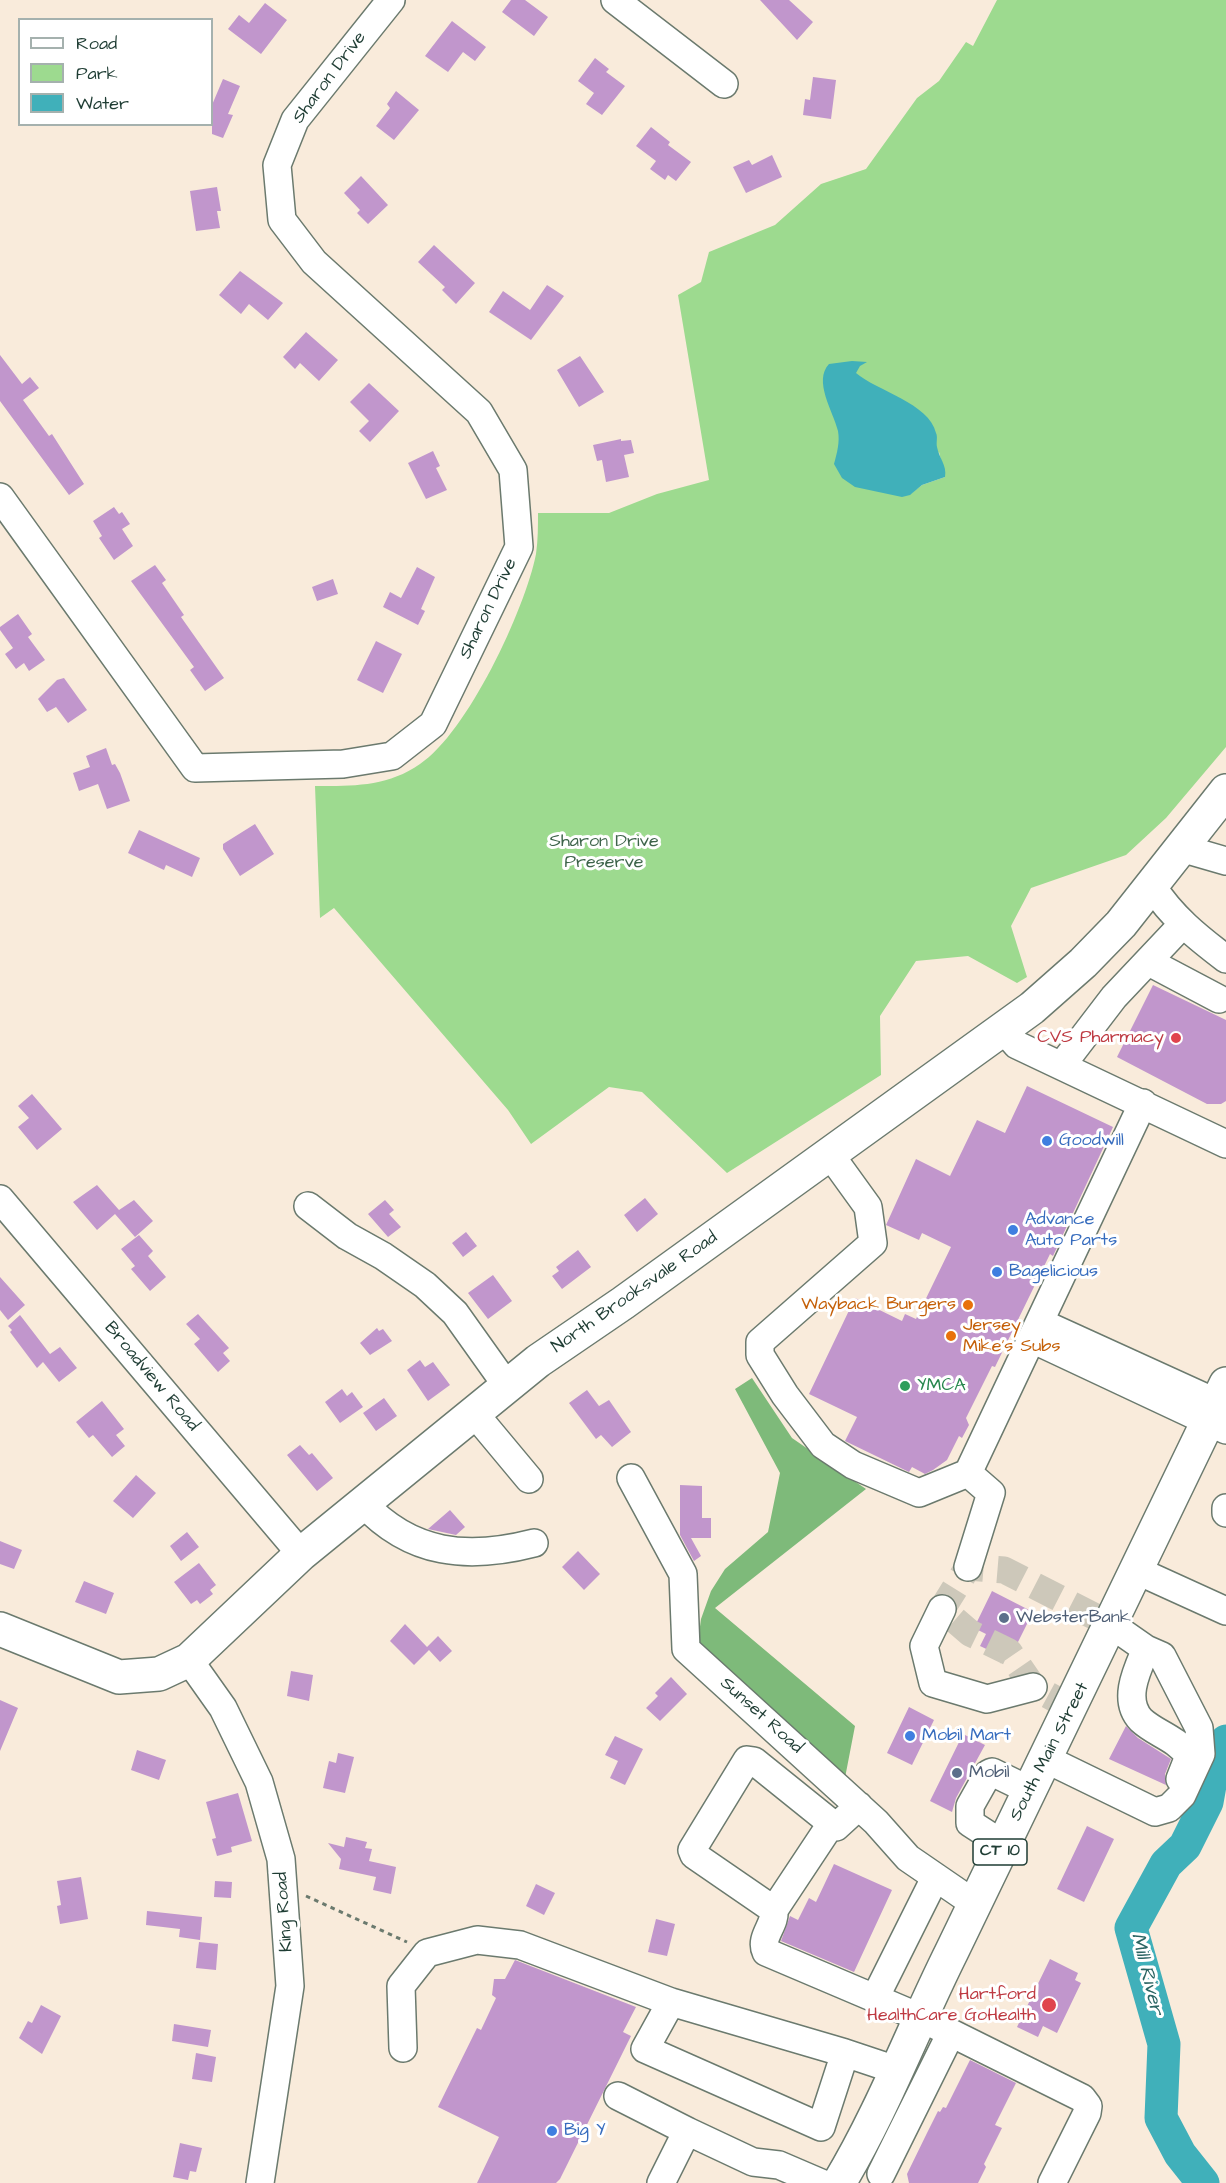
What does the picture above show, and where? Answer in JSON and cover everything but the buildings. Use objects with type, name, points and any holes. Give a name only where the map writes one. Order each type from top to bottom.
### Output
[{"type":"main road","name":"North Brooksvale Road","points":[[0,1629],[119,1677],[159,1674],[189,1660],[301,1554],[538,1361],[623,1303],[1003,1029],[1083,963],[1152,886],[1226,791]]},
{"type":"main road","name":"South Main Street","points":[[867,2175],[896,2070],[919,2017],[1220,1409]]},
{"type":"street","name":"Sharon Drive","points":[[0,497],[195,768],[343,764],[392,756],[433,724],[519,547],[513,470],[479,412],[314,262],[282,220],[277,165],[295,120],[391,0]]},
{"type":"street","points":[[615,0],[724,84]]},
{"type":"street","points":[[1181,848],[1226,861]]},
{"type":"street","points":[[1152,886],[1182,925],[1226,959]]},
{"type":"street","points":[[1062,1065],[1114,997],[1154,974],[1182,925]]},
{"type":"street","points":[[1154,974],[1222,1001]]},
{"type":"street","points":[[1003,1029],[1017,1045],[1226,1144]]},
{"type":"street","points":[[829,1153],[868,1207],[873,1243],[760,1342],[760,1355],[785,1395],[822,1445],[853,1465],[919,1493],[968,1473],[1143,1103]]},
{"type":"street","name":"Broadview Road","points":[[0,1199],[301,1554]]},
{"type":"street","points":[[308,1206],[347,1236],[425,1285],[455,1313],[507,1386]]},
{"type":"street","points":[[1035,1330],[1220,1409]]},
{"type":"street","points":[[474,1413],[528,1479]]},
{"type":"street","points":[[968,1473],[991,1493],[968,1567]]},
{"type":"street","name":"Sunset Road","points":[[631,1478],[684,1574],[686,1649],[859,1806],[908,1858],[975,1904]]},
{"type":"street","points":[[363,1503],[381,1522],[423,1546],[441,1550],[472,1551],[534,1542]]},
{"type":"street","points":[[1226,1508],[1226,1513]]},
{"type":"street","points":[[1138,1572],[1226,1611]]},
{"type":"street","points":[[942,1609],[924,1646],[933,1683],[987,1700],[1033,1687]]},
{"type":"street","points":[[1046,1759],[1155,1812],[1169,1808],[1182,1795],[1201,1754],[1199,1728],[1162,1656],[1146,1649],[1113,1626]]},
{"type":"street","points":[[1146,1649],[1135,1676],[1131,1695],[1140,1719],[1179,1743],[1189,1756],[1169,1808]]},
{"type":"street","name":"King Road","points":[[189,1660],[224,1708],[259,1782],[281,1859],[291,1986],[260,2183]]},
{"type":"street","points":[[774,1910],[694,1855],[692,1850],[742,1766],[747,1760],[754,1761],[836,1827],[841,1825],[859,1806]]},
{"type":"street","points":[[1004,1845],[969,1823],[970,1806],[988,1774],[992,1772],[1031,1791]]},
{"type":"street","points":[[831,1824],[774,1910],[773,1920],[763,1942],[766,1952],[919,2017],[1082,2098],[1088,2106],[1087,2114],[1052,2183]]},
{"type":"street","points":[[875,1998],[935,1878]]},
{"type":"street","points":[[403,2048],[401,1986],[426,1953],[477,1940],[520,1945],[671,2002],[896,2070]]},
{"type":"street","points":[[671,2002],[645,2049],[821,2127],[845,2053]]},
{"type":"street","points":[[867,2175],[951,2033]]},
{"type":"street","points":[[618,2096],[753,2162],[779,2165],[821,2183]]},
{"type":"street","points":[[662,2183],[687,2131]]},
{"type":"street","points":[[753,2162],[761,2173],[776,2183]]},
{"type":"path","points":[[300,1894],[393,1934],[426,1953]]},
{"type":"green space","name":"Sharon Drive Preserve","points":[[997,0],[1226,0],[1226,747],[1166,818],[1126,855],[1031,888],[1011,926],[1027,977],[1017,983],[968,956],[916,961],[880,1016],[881,1075],[727,1173],[642,1092],[609,1087],[531,1144],[508,1110],[334,908],[320,918],[315,786],[369,784],[408,772],[438,748],[456,726],[492,668],[520,606],[536,554],[538,513],[609,513],[657,494],[709,480],[678,295],[701,282],[709,252],[775,225],[821,184],[866,169],[917,98],[939,81],[966,42],[973,46]],"holes":[[[939,452],[945,477],[922,485],[909,495]]]},
{"type":"green space","points":[[752,1378],[792,1438],[866,1489],[715,1608],[855,1726],[844,1783],[697,1649],[701,1619],[711,1591],[725,1569],[768,1532],[780,1473],[735,1389]]},
{"type":"water","points":[[867,362],[860,366],[856,373],[901,398],[924,414],[937,435],[937,447],[945,469],[945,477],[922,485],[910,495],[902,497],[855,487],[842,478],[834,464],[838,431],[823,387],[823,379],[829,364]]},
{"type":"waterway","name":"Mill River","points":[[1203,2183],[1180,2154],[1161,2118],[1164,2044],[1131,1928],[1166,1864],[1185,1846],[1207,1802],[1214,1763],[1226,1741]]},
{"type":"tunnel","points":[[1072,1708],[1033,1687],[1009,1652],[970,1633],[942,1609],[968,1567],[1004,1570],[1113,1626]]},
{"type":"place","name":"CVS Pharmacy","points":[[1176,1038]]},
{"type":"place","name":"Goodwill","points":[[1047,1141]]},
{"type":"place","name":"Advance Auto Parts","points":[[1013,1230]]},
{"type":"place","name":"Bagelicious","points":[[997,1272]]},
{"type":"place","name":"Wayback Burgers","points":[[968,1305]]},
{"type":"place","name":"Jersey Mike's Subs","points":[[951,1336]]},
{"type":"place","name":"YMCA","points":[[905,1386]]},
{"type":"place","name":"WebsterBank","points":[[1004,1618]]},
{"type":"place","name":"Mobil Mart","points":[[910,1736]]},
{"type":"place","name":"Mobil","points":[[957,1773]]},
{"type":"place","name":"Hartford HealthCare GoHealth","points":[[1049,2005]]},
{"type":"place","name":"Big Y","points":[[552,2131]]}]
